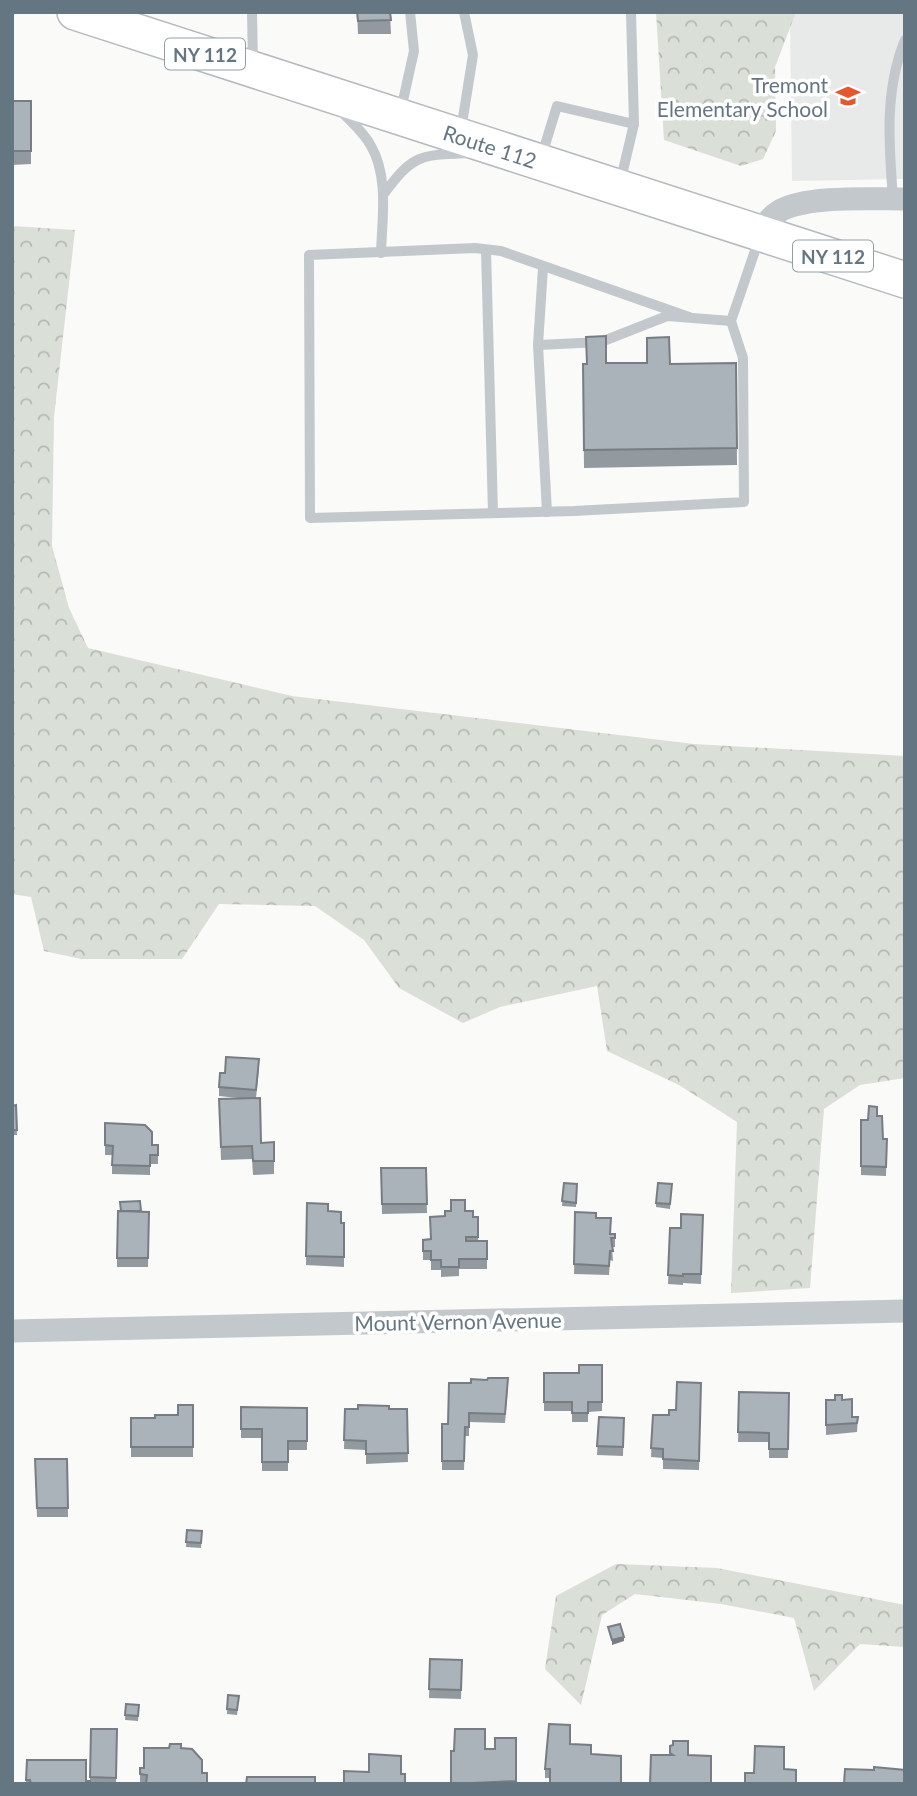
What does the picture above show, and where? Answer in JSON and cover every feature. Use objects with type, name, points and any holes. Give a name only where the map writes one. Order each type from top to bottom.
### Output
[{"type":"main road","name":"Route 112","points":[[85,14],[905,279]]},
{"type":"street","points":[[761,233],[776,213],[790,206],[834,200],[899,199]]},
{"type":"street","name":"Mount Vernon Avenue","points":[[12,1331],[905,1311]]},
{"type":"lane","points":[[252,12],[254,70]]},
{"type":"lane","points":[[400,117],[414,51],[410,12]]},
{"type":"lane","points":[[460,136],[473,55],[464,12]]},
{"type":"lane","points":[[619,188],[634,124],[631,12]]},
{"type":"lane","points":[[899,199],[889,101],[893,76],[905,40]]},
{"type":"lane","points":[[321,92],[371,144],[377,159],[383,195],[381,253]]},
{"type":"lane","points":[[540,162],[557,106],[634,124]]},
{"type":"lane","points":[[383,195],[402,169],[428,155],[505,151]]},
{"type":"lane","points":[[689,317],[543,268],[501,251],[475,248],[309,255],[310,518],[547,512],[744,502],[743,358],[731,321],[761,233]]},
{"type":"lane","points":[[486,250],[493,513]]},
{"type":"lane","points":[[543,268],[538,345],[547,512]]},
{"type":"lane","points":[[538,345],[601,342],[667,316],[731,321]]},
{"type":"shaded area","name":"Tremont Elementary School","points":[[790,12],[905,12],[905,179],[792,181]]},
{"type":"green space","points":[[656,12],[796,12],[775,67],[776,131],[763,159],[741,166],[664,140]]},
{"type":"green space","points":[[12,226],[75,230],[54,417],[52,546],[69,608],[88,648],[292,696],[694,744],[905,756],[905,1078],[860,1085],[824,1109],[810,1288],[731,1293],[737,1122],[679,1085],[607,1051],[597,986],[500,1007],[463,1023],[399,988],[364,940],[315,906],[219,904],[182,959],[81,959],[44,951],[31,897],[12,894]]},
{"type":"green space","points":[[616,1564],[717,1568],[905,1605],[905,1647],[860,1644],[814,1691],[794,1618],[721,1604],[635,1594],[602,1615],[581,1705],[545,1669],[556,1596]]},
{"type":"building","points":[[357,12],[390,12],[391,20],[358,21]]},
{"type":"building","points":[[12,101],[31,101],[31,151],[12,151]]},
{"type":"building","points":[[606,336],[606,363],[647,363],[647,338],[669,337],[670,364],[736,363],[737,448],[584,450],[583,364],[587,364],[586,337]]},
{"type":"building","points":[[226,1057],[259,1059],[256,1090],[219,1087],[220,1073],[225,1073]]},
{"type":"building","points":[[260,1098],[261,1143],[274,1142],[274,1161],[253,1161],[252,1146],[221,1147],[219,1099]]},
{"type":"building","points":[[16,1105],[17,1130],[12,1130],[12,1106]]},
{"type":"building","points":[[869,1106],[877,1107],[877,1116],[882,1116],[883,1139],[887,1139],[886,1167],[861,1166],[861,1120],[868,1120]]},
{"type":"building","points":[[105,1123],[145,1125],[152,1132],[152,1145],[158,1145],[158,1155],[150,1155],[150,1166],[112,1165],[113,1146],[105,1145]]},
{"type":"building","points":[[381,1168],[426,1168],[427,1204],[382,1204]]},
{"type":"building","points":[[564,1183],[577,1184],[576,1203],[562,1201]]},
{"type":"building","points":[[658,1183],[672,1184],[670,1204],[656,1203]]},
{"type":"building","points":[[451,1200],[465,1200],[465,1211],[473,1211],[473,1217],[478,1217],[478,1237],[466,1237],[466,1241],[487,1241],[487,1259],[459,1259],[459,1267],[441,1267],[441,1260],[431,1260],[431,1251],[423,1251],[423,1240],[431,1239],[430,1217],[445,1216],[445,1211],[451,1211]]},
{"type":"building","points":[[140,1201],[141,1211],[121,1211],[120,1202]]},
{"type":"building","points":[[307,1203],[328,1204],[328,1211],[341,1212],[341,1223],[344,1223],[344,1257],[306,1256]]},
{"type":"building","points":[[118,1211],[149,1212],[148,1258],[117,1258]]},
{"type":"building","points":[[575,1212],[596,1213],[596,1218],[611,1218],[610,1234],[615,1234],[615,1238],[611,1238],[613,1251],[610,1251],[609,1266],[574,1264]]},
{"type":"building","points":[[681,1214],[703,1215],[701,1274],[668,1275],[670,1228],[681,1228]]},
{"type":"building","points":[[579,1365],[602,1365],[602,1402],[588,1402],[588,1413],[572,1413],[572,1402],[544,1402],[544,1373],[579,1373]]},
{"type":"building","points":[[508,1378],[505,1414],[469,1413],[469,1427],[465,1427],[464,1461],[442,1461],[442,1424],[448,1424],[449,1383],[471,1383],[471,1379]]},
{"type":"building","points":[[677,1382],[701,1383],[699,1461],[663,1459],[663,1449],[651,1448],[653,1415],[669,1415],[669,1410],[676,1410]]},
{"type":"building","points":[[739,1392],[789,1393],[788,1449],[769,1449],[769,1433],[738,1432]]},
{"type":"building","points":[[835,1395],[842,1395],[842,1400],[852,1399],[852,1417],[858,1417],[857,1423],[826,1425],[826,1400],[835,1400]]},
{"type":"building","points":[[178,1405],[193,1405],[193,1447],[131,1447],[131,1418],[178,1415]]},
{"type":"building","points":[[358,1405],[407,1409],[408,1453],[366,1454],[366,1441],[344,1440],[345,1409],[358,1409]]},
{"type":"building","points":[[241,1407],[307,1408],[307,1441],[288,1441],[288,1462],[262,1462],[262,1429],[241,1429]]},
{"type":"building","points":[[599,1417],[624,1418],[623,1447],[597,1446]]},
{"type":"building","points":[[35,1459],[67,1459],[68,1508],[37,1508]]},
{"type":"building","points":[[187,1530],[202,1531],[201,1543],[186,1542]]},
{"type":"building","points":[[620,1624],[624,1637],[612,1640],[608,1627]]},
{"type":"building","points":[[430,1659],[462,1660],[461,1690],[429,1689]]},
{"type":"building","points":[[228,1695],[239,1696],[237,1710],[227,1709]]},
{"type":"building","points":[[126,1704],[139,1705],[138,1716],[125,1715]]},
{"type":"building","points":[[549,1724],[570,1725],[570,1744],[591,1745],[591,1754],[621,1756],[621,1784],[550,1784],[550,1769],[545,1769]]},
{"type":"building","points":[[91,1729],[117,1729],[116,1778],[90,1777]]},
{"type":"building","points":[[455,1729],[485,1729],[485,1749],[495,1749],[495,1738],[516,1738],[516,1781],[451,1784],[451,1751],[454,1751]]},
{"type":"building","points":[[673,1741],[688,1741],[688,1755],[711,1756],[711,1784],[650,1784],[651,1755],[673,1755],[670,1753],[670,1746]]},
{"type":"building","points":[[170,1744],[181,1744],[181,1748],[192,1749],[202,1760],[202,1773],[207,1773],[207,1784],[146,1784],[147,1775],[140,1774],[140,1768],[144,1768],[144,1748],[169,1748]]},
{"type":"building","points":[[755,1746],[784,1747],[784,1769],[796,1770],[796,1784],[745,1784],[745,1773],[754,1773]]},
{"type":"building","points":[[369,1754],[401,1756],[401,1774],[405,1774],[405,1784],[344,1784],[344,1771],[369,1772]]},
{"type":"building","points":[[27,1760],[86,1760],[86,1781],[90,1781],[90,1784],[31,1784],[30,1780],[26,1780]]},
{"type":"building","points":[[874,1767],[905,1770],[905,1784],[844,1784],[845,1769],[874,1770]]},
{"type":"building","points":[[247,1777],[315,1777],[315,1784],[246,1784]]},
{"type":"place","name":"Tremont Elementary School","points":[[848,96]]}]
